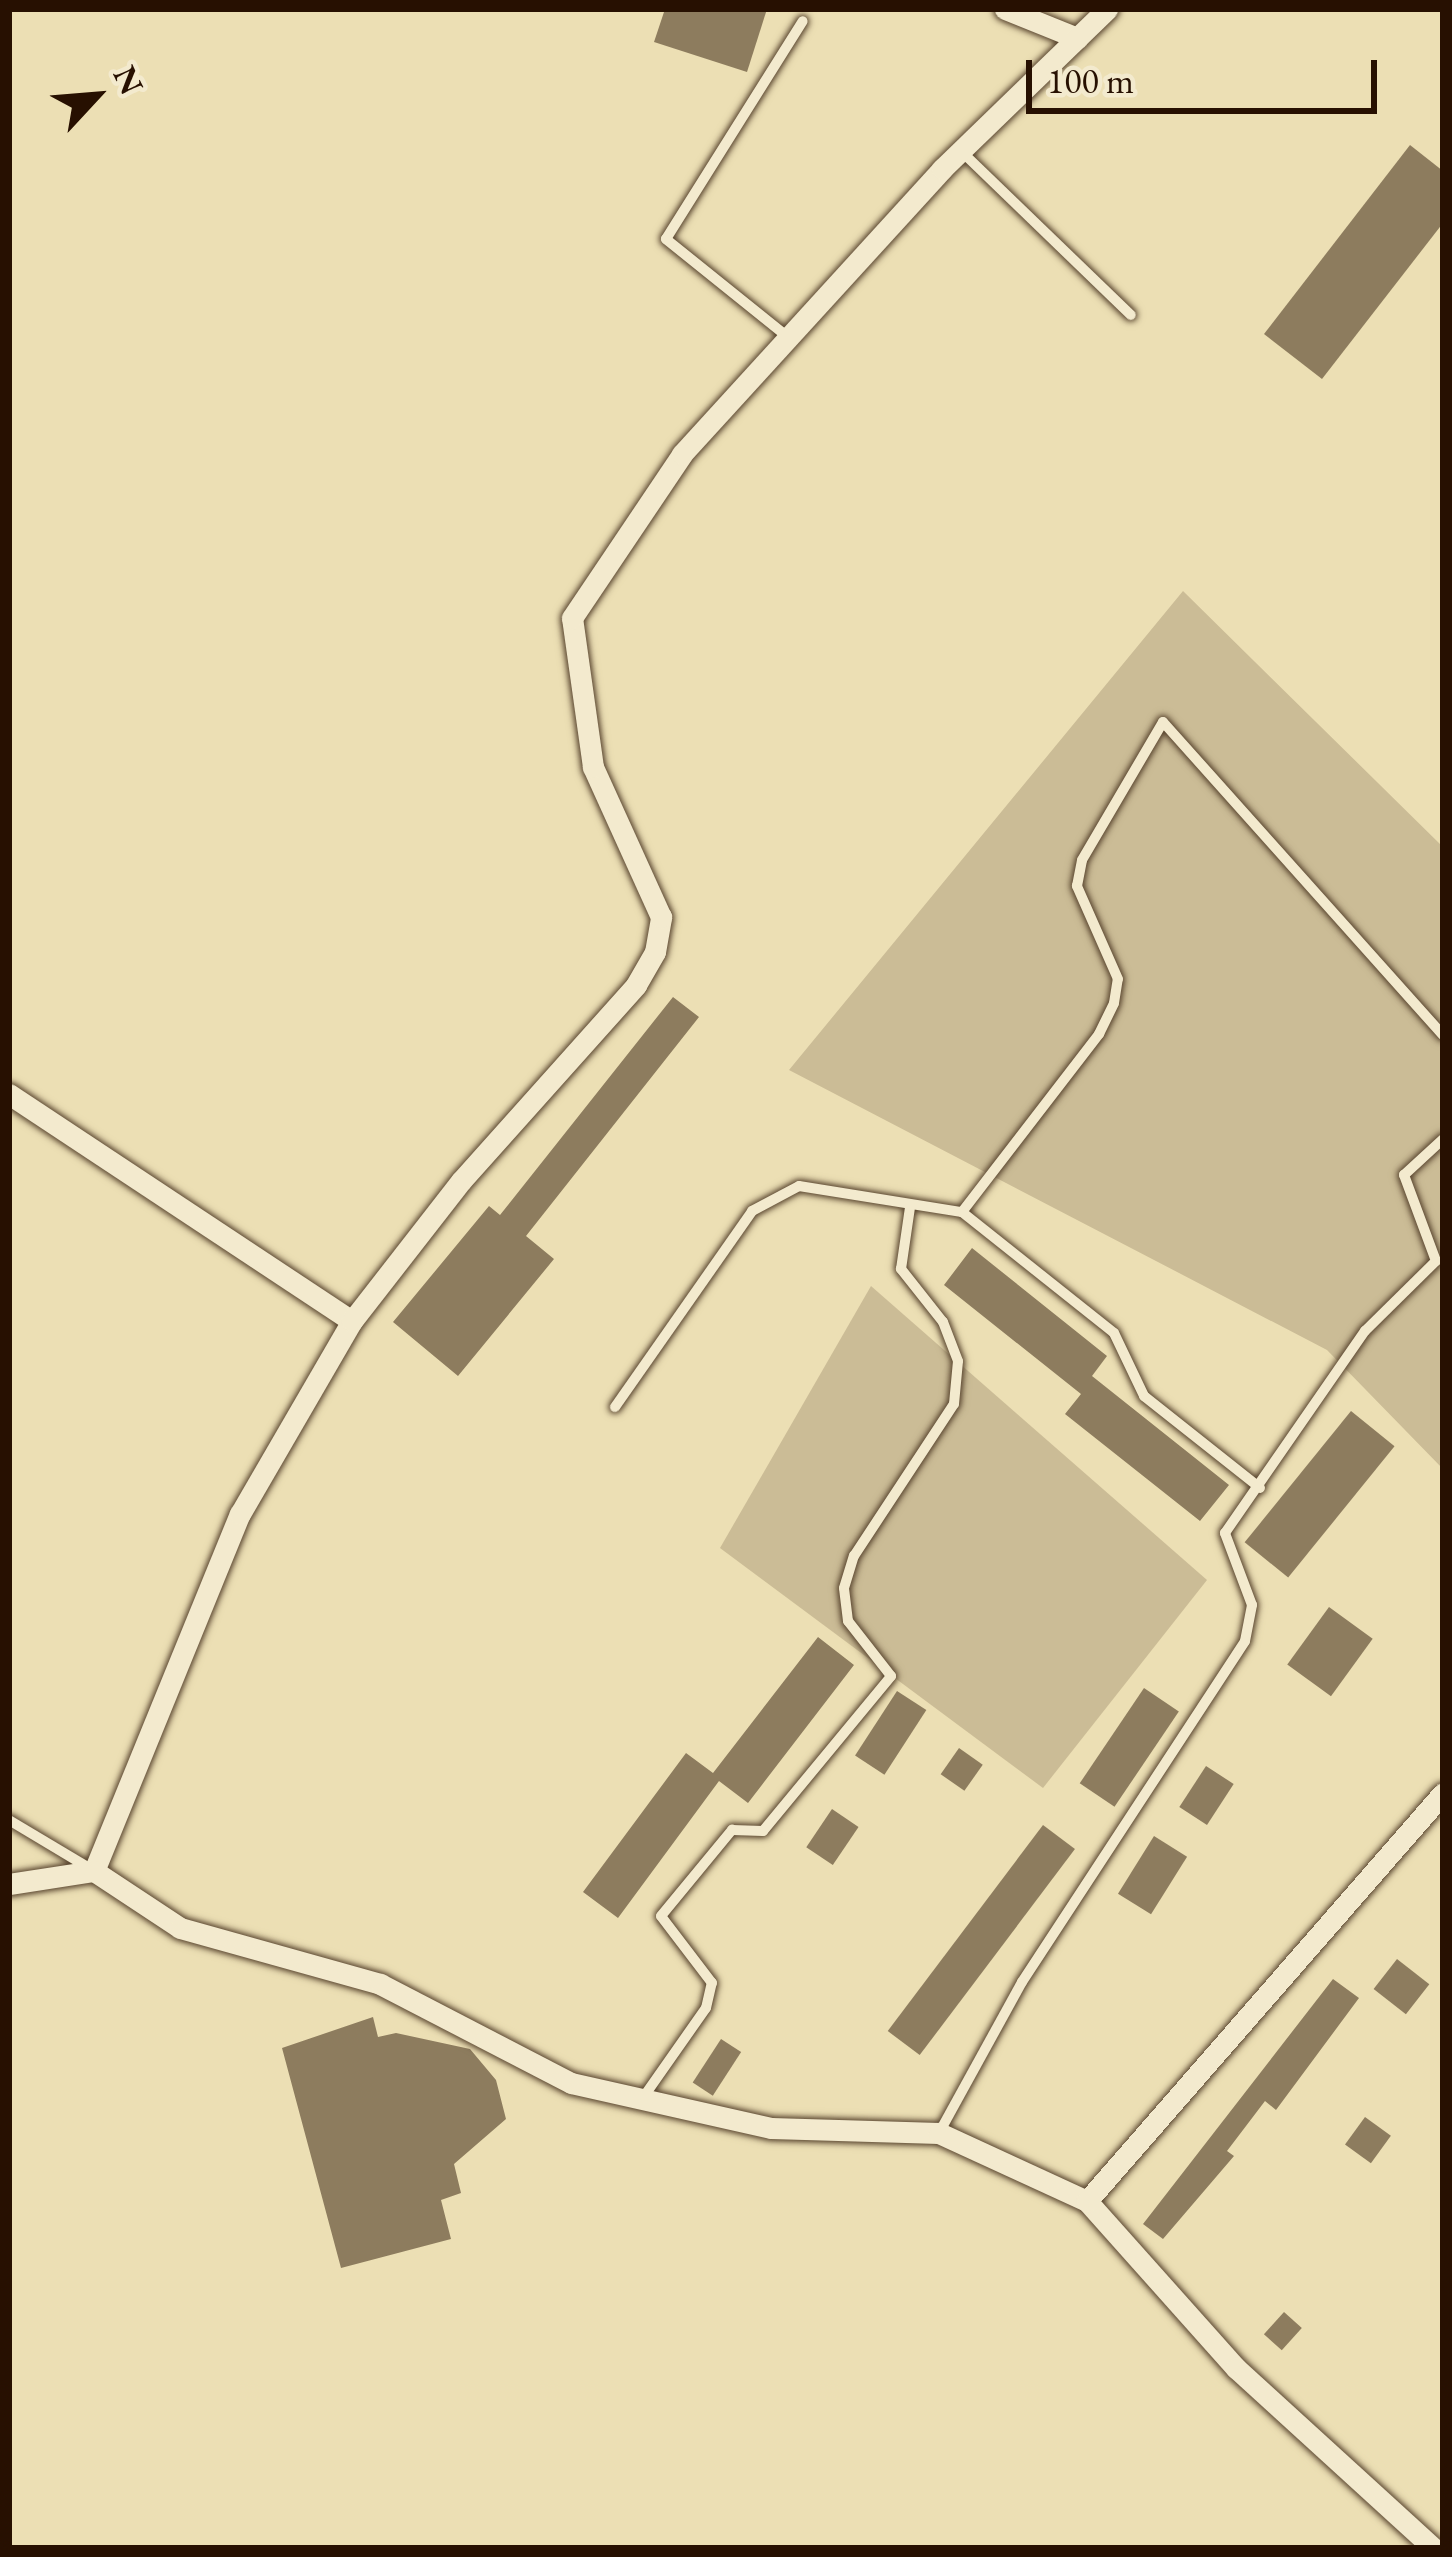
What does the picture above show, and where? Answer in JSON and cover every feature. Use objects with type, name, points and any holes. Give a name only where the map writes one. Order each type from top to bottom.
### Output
[{"type":"street","points":[[1005,9],[1076,38]]},
{"type":"street","points":[[94,1871],[240,1514],[352,1321],[461,1181],[636,985],[655,952],[661,917],[593,767],[572,618],[682,454],[961,152],[1107,9]]},
{"type":"street","points":[[9,1094],[352,1321]]},
{"type":"street","points":[[1087,2201],[1443,1793]]},
{"type":"street","points":[[9,1885],[94,1871],[180,1928],[380,1984],[572,2083],[772,2128],[939,2133],[1087,2201],[1236,2368],[1433,2548]]},
{"type":"lane","points":[[789,338],[666,239],[803,21]]},
{"type":"lane","points":[[961,152],[1131,315]]},
{"type":"lane","points":[[962,1212],[1099,1034],[1114,1003],[1118,979],[1077,886],[1082,860],[1163,722],[1443,1035]]},
{"type":"lane","points":[[939,2133],[1022,1982],[1245,1641],[1252,1606],[1225,1533],[1365,1331],[1436,1261],[1404,1175],[1443,1139]]},
{"type":"lane","points":[[615,1407],[752,1211],[799,1186],[962,1212],[1114,1333],[1144,1396],[1260,1488]]},
{"type":"lane","points":[[642,2099],[706,2008],[712,1983],[661,1916],[732,1830],[763,1831],[891,1676],[848,1621],[844,1588],[854,1556],[954,1405],[958,1361],[943,1322],[902,1269],[910,1207]]},
{"type":"lane","points":[[9,1820],[94,1871]]},
{"type":"shaded area","points":[[1183,591],[1443,847],[1443,1469],[1327,1350],[789,1070]]},
{"type":"shaded area","points":[[871,1286],[1207,1580],[1043,1788],[720,1548]]},
{"type":"building","points":[[665,9],[767,9],[747,72],[654,42]]},
{"type":"building","points":[[1410,145],[1443,171],[1443,223],[1322,379],[1264,334]]},
{"type":"building","points":[[673,997],[699,1017],[526,1236],[554,1259],[458,1376],[393,1322],[489,1206],[500,1215]]},
{"type":"building","points":[[972,1248],[1107,1356],[1092,1376],[1229,1485],[1200,1521],[1065,1414],[1081,1394],[944,1285]]},
{"type":"building","points":[[1351,1411],[1395,1446],[1288,1578],[1245,1542]]},
{"type":"building","points":[[1329,1607],[1373,1639],[1331,1696],[1287,1664]]},
{"type":"building","points":[[818,1637],[854,1665],[748,1803],[719,1781],[618,1918],[583,1892],[686,1753],[713,1773]]},
{"type":"building","points":[[1144,1688],[1179,1711],[1115,1807],[1080,1783]]},
{"type":"building","points":[[897,1691],[926,1710],[884,1775],[855,1756]]},
{"type":"building","points":[[959,1748],[983,1765],[964,1791],[941,1774]]},
{"type":"building","points":[[1206,1766],[1234,1784],[1207,1825],[1179,1807]]},
{"type":"building","points":[[832,1809],[859,1827],[833,1865],[806,1847]]},
{"type":"building","points":[[1043,1825],[1075,1849],[920,2055],[888,2031]]},
{"type":"building","points":[[1154,1836],[1187,1857],[1151,1914],[1118,1894]]},
{"type":"building","points":[[1397,1959],[1429,1984],[1406,2014],[1374,1989]]},
{"type":"building","points":[[1333,1979],[1359,1998],[1276,2110],[1265,2101],[1227,2151],[1234,2156],[1163,2239],[1143,2224]]},
{"type":"building","points":[[373,2017],[378,2037],[396,2033],[470,2049],[496,2080],[506,2119],[454,2164],[461,2193],[441,2200],[451,2239],[341,2268],[282,2048]]},
{"type":"building","points":[[721,2039],[741,2052],[713,2096],[693,2083]]},
{"type":"building","points":[[1365,2117],[1391,2136],[1371,2163],[1345,2145]]},
{"type":"building","points":[[1284,2312],[1302,2328],[1282,2350],[1264,2334]]}]
